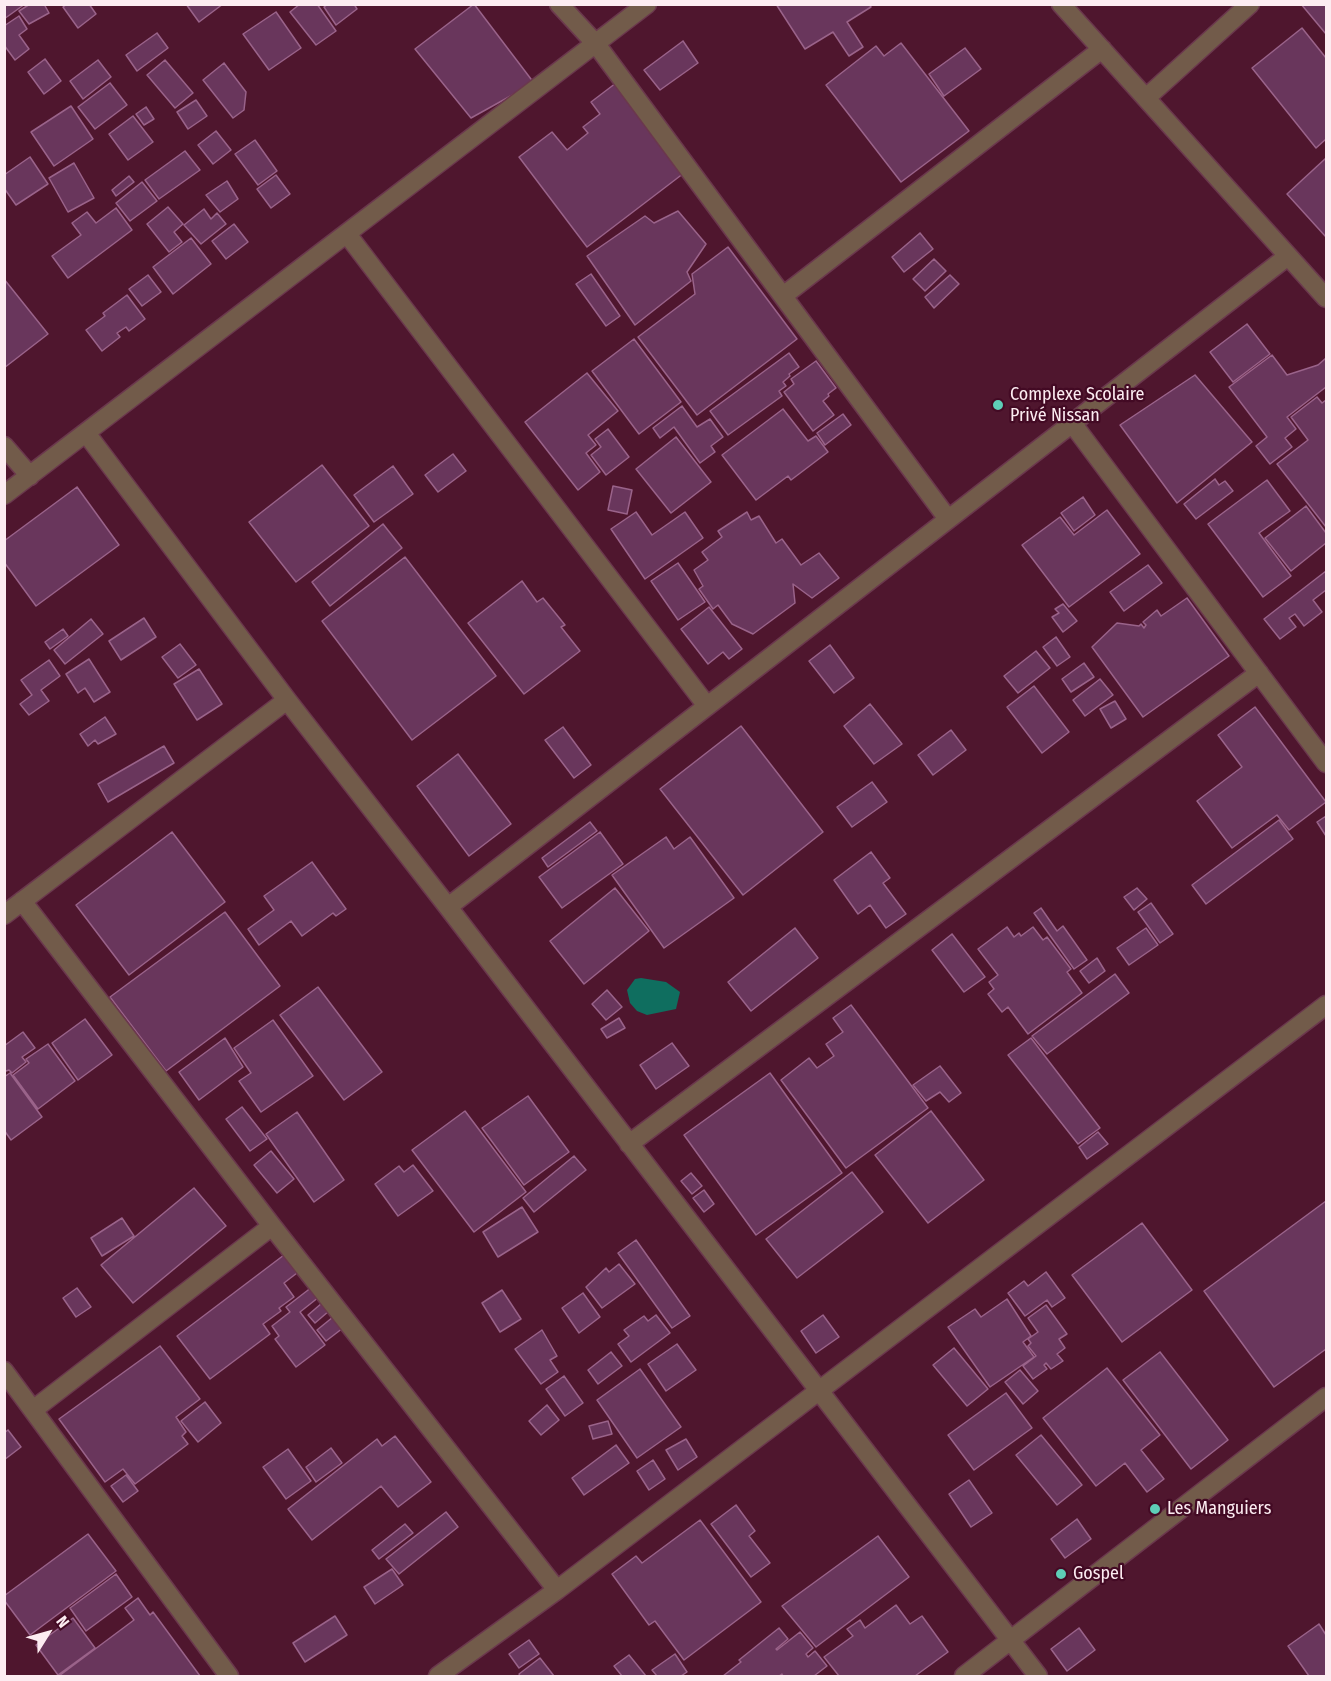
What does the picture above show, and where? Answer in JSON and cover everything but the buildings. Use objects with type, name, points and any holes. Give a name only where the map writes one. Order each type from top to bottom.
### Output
[{"type":"street","points":[[559,4],[596,44],[948,519]]},
{"type":"street","points":[[4,495],[647,4]]},
{"type":"street","points":[[1061,4],[1326,298]]},
{"type":"street","points":[[1146,98],[1250,4]]},
{"type":"street","points":[[783,296],[1102,49]]},
{"type":"street","points":[[347,234],[707,706]]},
{"type":"street","points":[[448,907],[1288,256]]},
{"type":"street","points":[[1072,423],[1326,763]]},
{"type":"street","points":[[86,433],[287,700],[1038,1677]]},
{"type":"street","points":[[4,446],[30,476]]},
{"type":"street","points":[[629,1144],[1259,673]]},
{"type":"street","points":[[4,915],[287,700]]},
{"type":"street","points":[[22,901],[272,1226],[557,1590]]},
{"type":"street","points":[[438,1677],[557,1590],[1326,1005]]},
{"type":"street","points":[[33,1410],[272,1226]]},
{"type":"street","points":[[4,1371],[229,1677]]},
{"type":"street","points":[[964,1677],[1326,1397]]},
{"type":"shaded area","points":[[635,979],[666,982],[680,992],[676,1009],[647,1015],[637,1011],[630,1003],[627,990]]},
{"type":"place","name":"Complexe Scolaire Privé Nissan","points":[[998,405]]},
{"type":"place","name":"Les Manguiers","points":[[1155,1509]]},
{"type":"place","name":"Gospel","points":[[1061,1574]]}]
